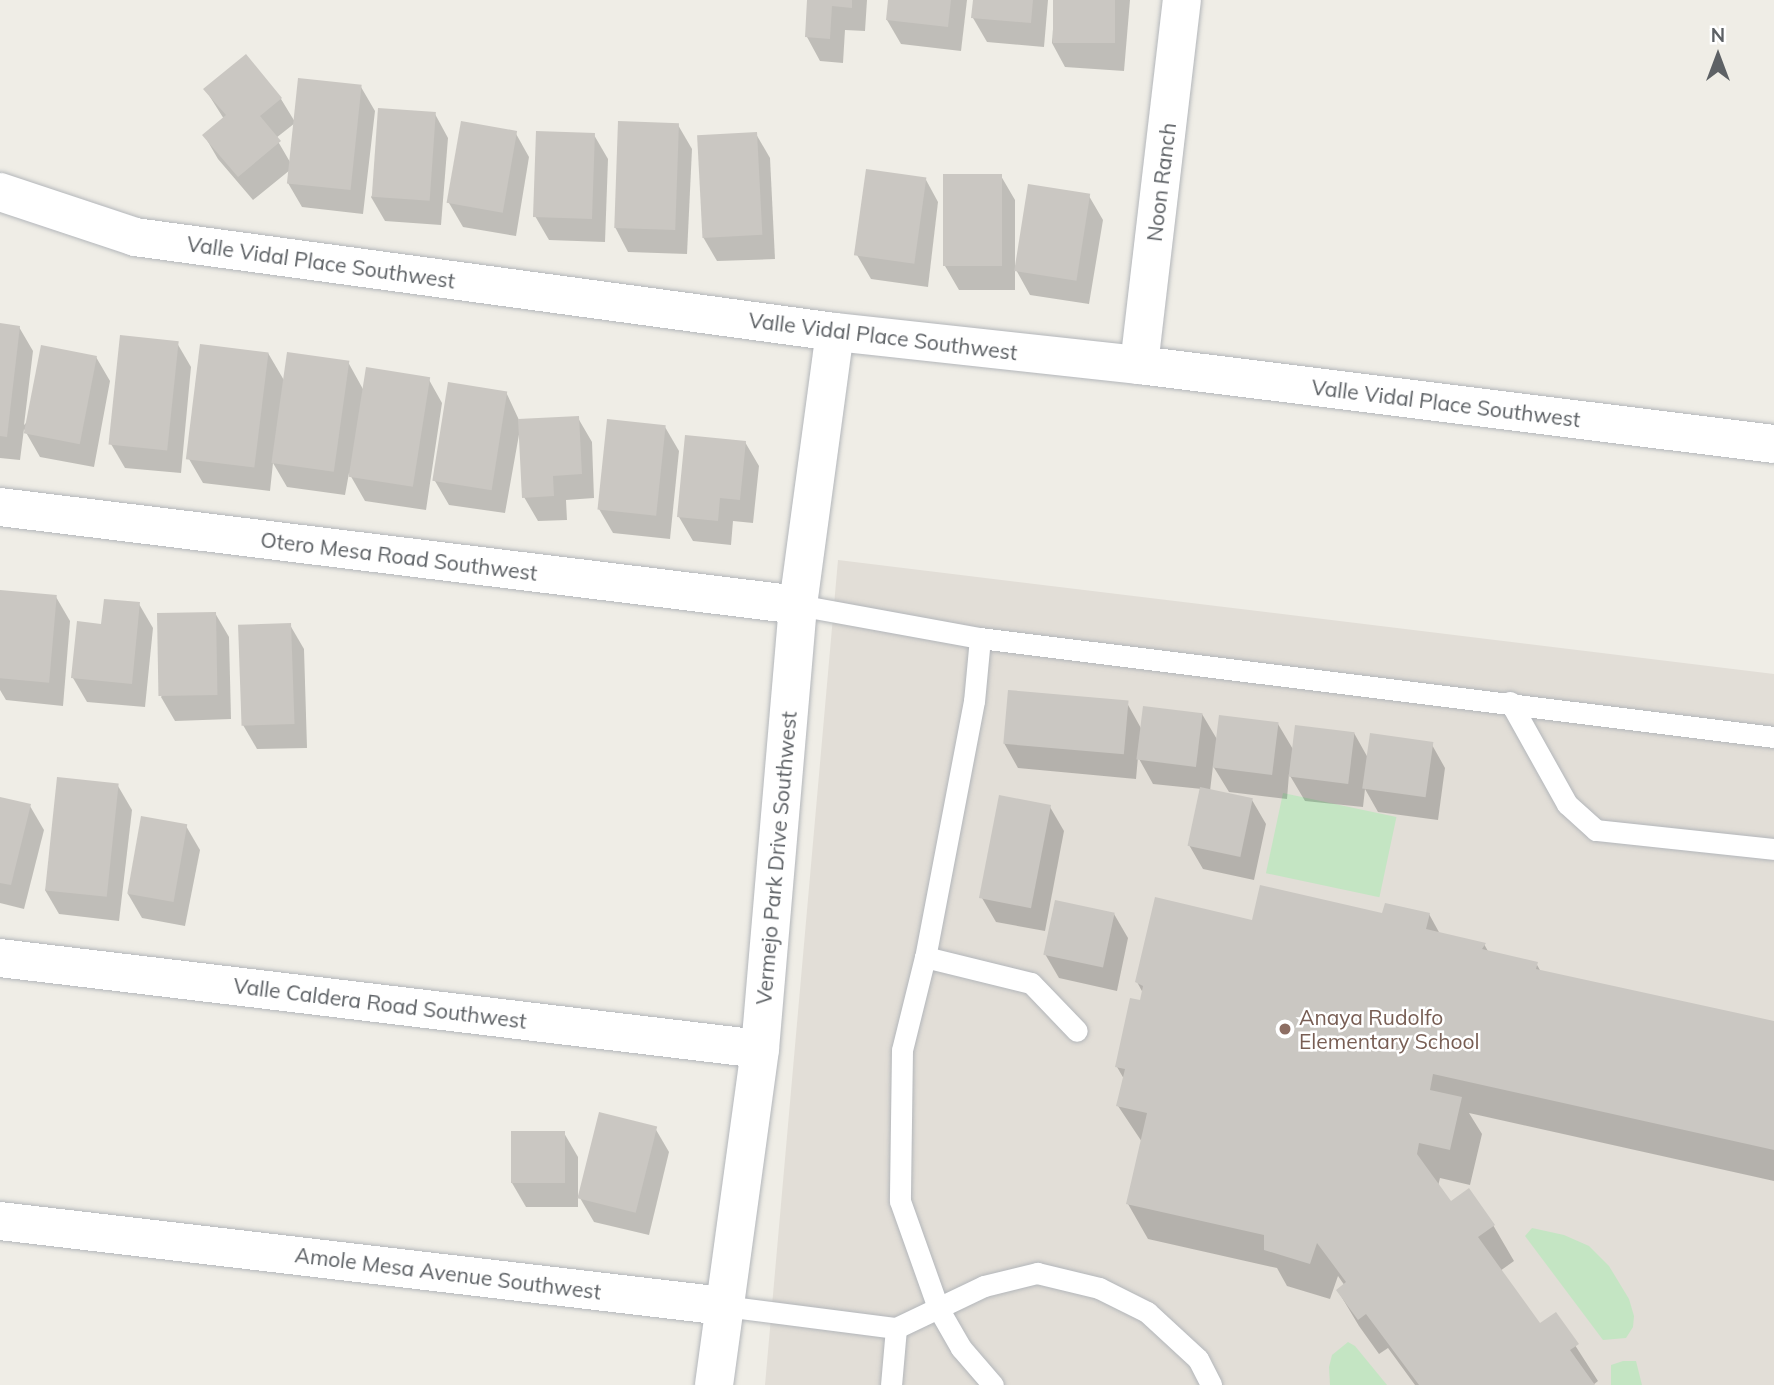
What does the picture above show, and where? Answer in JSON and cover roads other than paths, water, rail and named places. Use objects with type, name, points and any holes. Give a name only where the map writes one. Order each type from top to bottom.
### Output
[{"type":"street","name":"Noon Ranch","points":[[1139,365],[1182,0]]},
{"type":"street","name":"Valle Vidal Place Southwest","points":[[0,192],[135,236],[835,332],[1139,365],[1774,444]]},
{"type":"street","name":"Vermejo Park Drive Southwest","points":[[714,1385],[760,1049],[798,605],[835,332]]},
{"type":"street","name":"Otero Mesa Road Southwest","points":[[0,507],[798,605]]},
{"type":"street","name":"Valle Caldera Road Southwest","points":[[0,958],[760,1049]]},
{"type":"street","name":"Amole Mesa Avenue Southwest","points":[[0,1221],[724,1306]]},
{"type":"lane","points":[[798,605],[980,638],[1774,737]]},
{"type":"lane","points":[[980,638],[974,701],[925,957],[902,1050],[900,1201],[938,1308],[961,1348],[993,1385]]},
{"type":"lane","points":[[1510,702],[1567,804],[1596,830],[1774,849]]},
{"type":"lane","points":[[925,957],[1031,983],[1077,1031]]},
{"type":"lane","points":[[891,1385],[896,1328],[984,1286],[1037,1273],[1099,1288],[1147,1312],[1198,1359],[1211,1385]]},
{"type":"lane","name":"Amole Mesa Avenue Southwest","points":[[724,1306],[896,1328]]},
{"type":"place","name":"Anaya Rudolfo Elementary School","points":[[1285,1029]]}]
